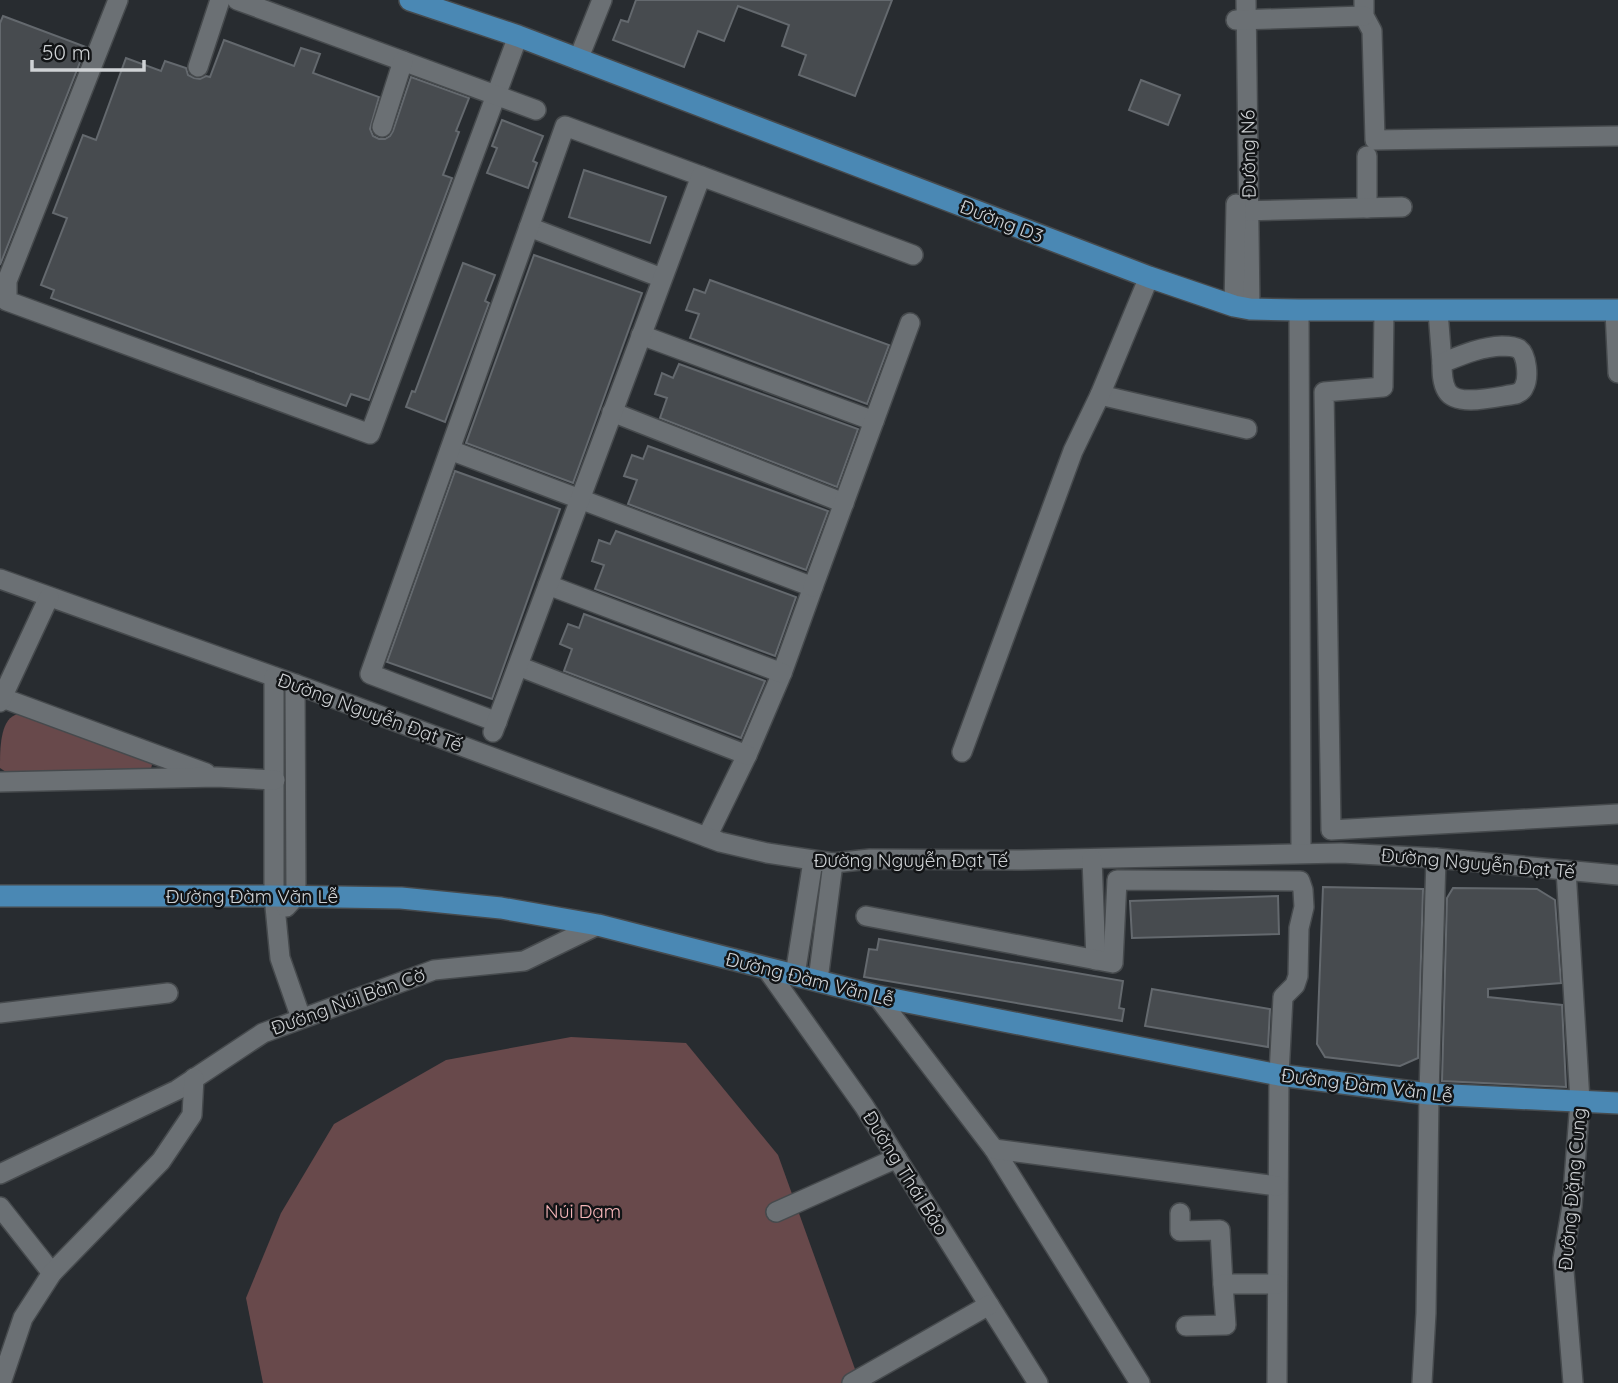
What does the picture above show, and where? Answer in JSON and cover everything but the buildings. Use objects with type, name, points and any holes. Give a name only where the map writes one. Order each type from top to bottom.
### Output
[{"type":"main road","name":"Đường D3","points":[[410,0],[518,36],[1149,277],[1242,307],[1438,312],[1616,310]]},
{"type":"main road","name":"Đường Đàm Văn Lễ","points":[[0,896],[401,898],[501,908],[598,925],[877,996],[1279,1075],[1429,1094],[1618,1102]]},
{"type":"street","points":[[118,0],[7,281],[7,301],[369,434],[518,36]]},
{"type":"street","points":[[198,67],[220,0]]},
{"type":"street","points":[[237,0],[536,110]]},
{"type":"street","points":[[578,60],[602,0]]},
{"type":"street","points":[[1239,10],[1364,8],[1373,31],[1375,140],[1618,136]]},
{"type":"street","name":"Đường N6","points":[[1239,10],[1242,307]]},
{"type":"street","points":[[383,127],[403,61]]},
{"type":"street","points":[[701,176],[495,727],[370,674],[565,126],[701,176],[914,255]]},
{"type":"street","points":[[1367,156],[1367,208]]},
{"type":"street","points":[[1243,211],[1402,207]]},
{"type":"street","points":[[529,227],[662,278]]},
{"type":"street","points":[[962,752],[1073,451],[1100,395],[1149,277]]},
{"type":"street","points":[[1299,310],[1301,853]]},
{"type":"street","points":[[1616,310],[1618,373]]},
{"type":"street","points":[[1384,311],[1383,387],[1324,392],[1331,830],[1618,814]]},
{"type":"street","points":[[1438,312],[1442,363]]},
{"type":"street","points":[[707,837],[747,755],[782,673],[910,323]]},
{"type":"street","points":[[641,335],[874,421]]},
{"type":"street","points":[[1100,395],[1247,429]]},
{"type":"street","points":[[612,412],[844,503]]},
{"type":"street","points":[[450,450],[813,587]]},
{"type":"street","name":"Đường Nguyễn Đạt Tế","points":[[0,579],[295,684],[707,837],[767,853],[823,862],[870,859],[1092,859],[1341,853],[1436,858],[1618,875]]},
{"type":"street","points":[[548,585],[782,673]]},
{"type":"street","points":[[49,597],[1,699],[216,777]]},
{"type":"street","points":[[518,666],[747,755]]},
{"type":"street","points":[[274,677],[275,780],[285,896]]},
{"type":"street","points":[[295,684],[285,896],[276,919],[280,958],[301,1018]]},
{"type":"street","points":[[0,782],[216,777],[275,780]]},
{"type":"street","points":[[1422,1383],[1426,1313],[1436,858]]},
{"type":"street","points":[[1092,859],[1096,960]]},
{"type":"street","points":[[795,975],[823,862]]},
{"type":"street","points":[[818,980],[823,862]]},
{"type":"street","name":"Đường Đặng Cung","points":[[1566,870],[1580,1101],[1572,1206],[1563,1259],[1573,1383]]},
{"type":"street","points":[[866,916],[1113,963],[1117,880],[1300,881],[1304,907],[1292,926],[1298,976],[1295,985],[1283,997],[1279,1075],[1277,1383]]},
{"type":"street","name":"Đường Núi Bàn Cờ","points":[[0,1174],[177,1090],[263,1032],[434,970],[524,961],[598,925]]},
{"type":"street","name":"Đường Thái Bảo","points":[[766,968],[864,1106],[1038,1383]]},
{"type":"street","points":[[0,1013],[168,993]]},
{"type":"street","points":[[877,996],[994,1149],[1140,1383]]},
{"type":"street","points":[[1,1383],[23,1318],[52,1273],[161,1161],[192,1115],[194,1078]]},
{"type":"street","points":[[994,1149],[1277,1186]]},
{"type":"street","points":[[776,1212],[897,1158]]},
{"type":"street","points":[[0,1207],[52,1273]]},
{"type":"street","points":[[1180,1213],[1180,1231],[1220,1230],[1226,1325],[1186,1326]]},
{"type":"street","points":[[1223,1284],[1278,1284]]},
{"type":"street","points":[[852,1383],[989,1304]]},
{"type":"green space","points":[[18,714],[151,761],[150,772],[6,772],[0,768],[2,735],[8,721]]},
{"type":"green space","name":"Núi Dạm","points":[[571,1037],[686,1043],[778,1155],[860,1383],[263,1383],[246,1298],[281,1213],[334,1124],[446,1060]]}]
